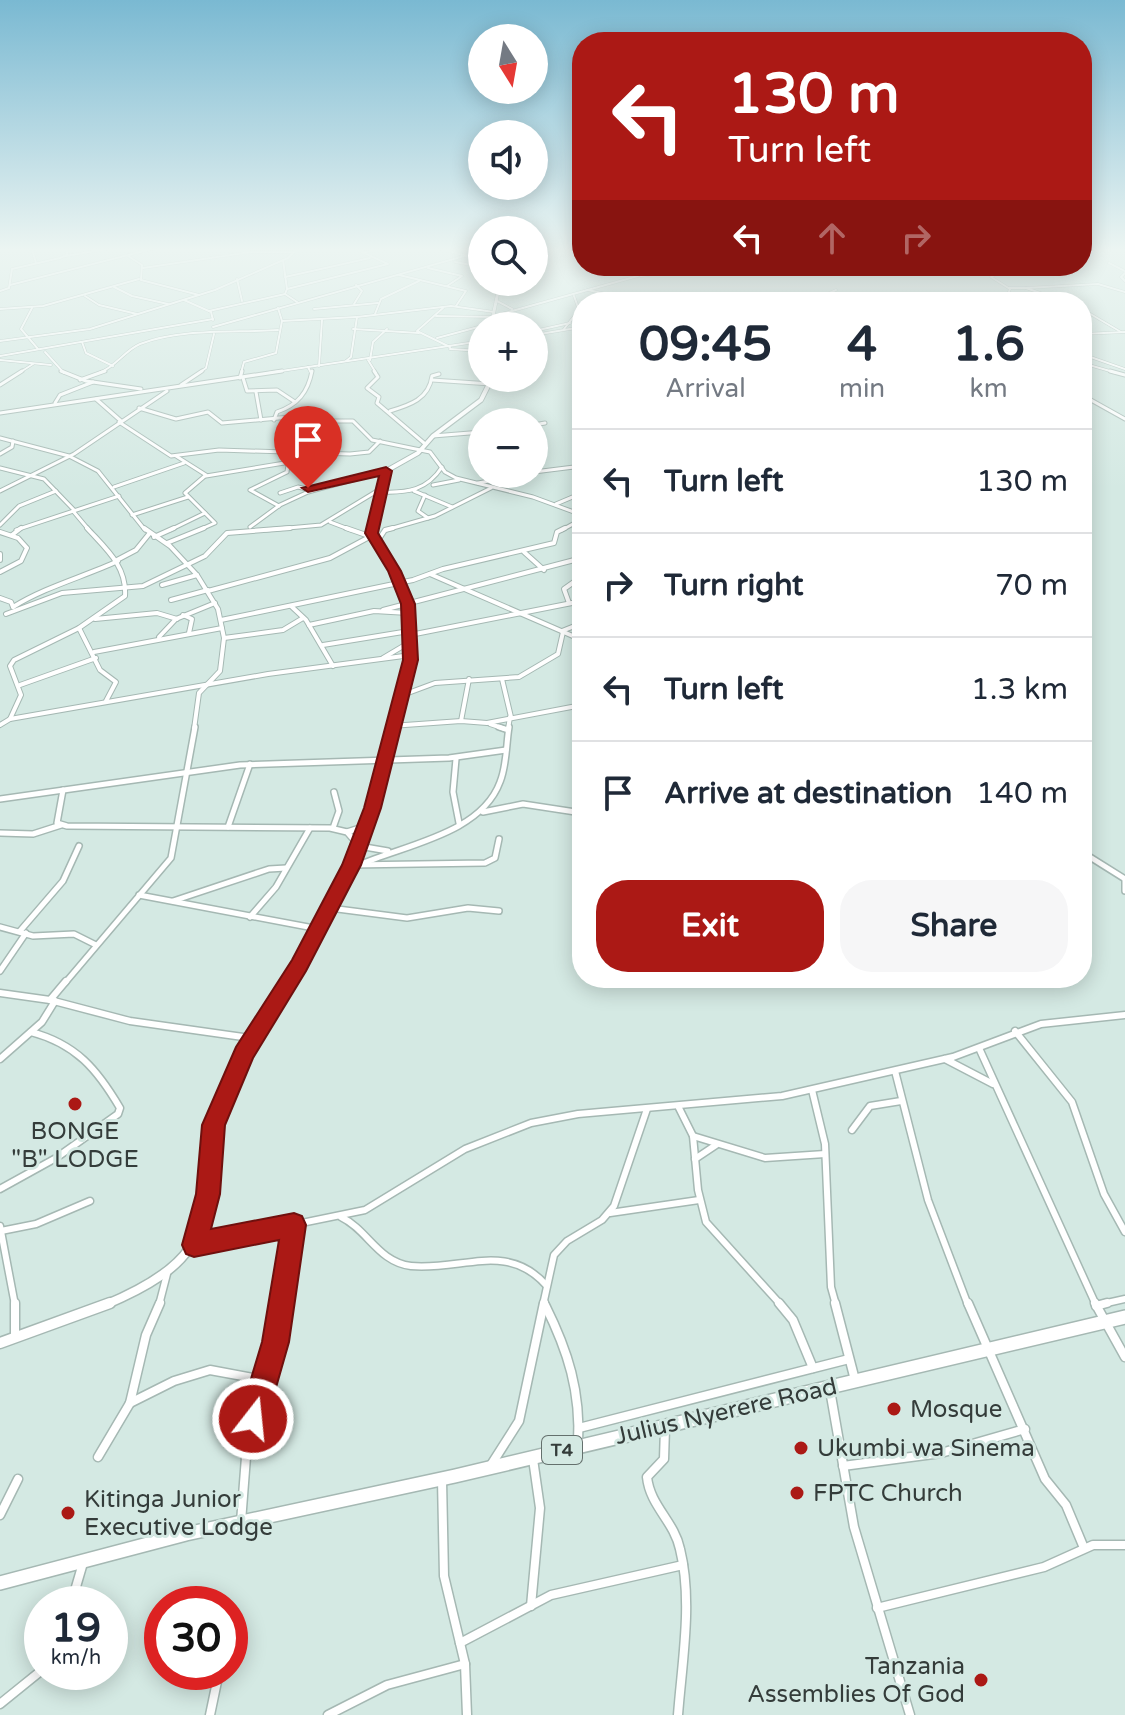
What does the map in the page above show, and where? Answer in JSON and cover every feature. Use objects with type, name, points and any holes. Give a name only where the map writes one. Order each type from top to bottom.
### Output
[{"type":"highway","name":"Julius Nyerere Road","points":[[0,1583],[84,1559],[487,1469],[1125,1317]]},
{"type":"street","points":[[22,329],[39,350]]},
{"type":"street","points":[[0,341],[90,329]]},
{"type":"street","points":[[0,358],[45,352],[144,329]]},
{"type":"street","points":[[174,388],[206,368],[215,335],[214,329]]},
{"type":"street","points":[[319,366],[321,329]]},
{"type":"street","points":[[351,357],[355,329]]},
{"type":"street","points":[[387,329],[373,342],[369,360],[378,377],[368,389],[379,397],[378,405],[389,411],[437,457],[442,467],[459,480],[468,483]]},
{"type":"street","points":[[398,329],[418,332],[448,348],[468,347]]},
{"type":"street","points":[[418,332],[421,329]]},
{"type":"street","points":[[548,332],[571,329]]},
{"type":"street","points":[[80,380],[113,366],[138,345],[168,336],[278,330],[276,353],[244,362],[246,391],[279,390],[285,398],[295,402]]},
{"type":"street","points":[[435,339],[468,330]]},
{"type":"street","points":[[1092,334],[1123,332]]},
{"type":"street","points":[[82,342],[86,353],[113,366]]},
{"type":"street","points":[[0,358],[69,345]]},
{"type":"street","points":[[0,413],[343,362],[468,347]]},
{"type":"street","points":[[45,352],[51,365],[65,376],[137,391]]},
{"type":"street","points":[[343,362],[351,357],[369,360]]},
{"type":"street","points":[[0,358],[51,365]]},
{"type":"street","points":[[1092,358],[1125,369]]},
{"type":"street","points":[[0,385],[33,364]]},
{"type":"street","points":[[1092,365],[1125,375]]},
{"type":"street","points":[[274,420],[277,412],[295,402],[309,386],[312,370],[308,367]]},
{"type":"street","points":[[389,411],[418,400],[439,374]]},
{"type":"street","points":[[432,380],[468,381]]},
{"type":"street","points":[[49,406],[60,395],[94,382]]},
{"type":"street","points":[[0,491],[69,456],[162,391]]},
{"type":"street","points":[[256,392],[261,420]]},
{"type":"street","points":[[0,617],[62,593],[126,591],[188,565],[205,556],[222,535],[271,517],[279,506],[312,490],[386,471],[481,400],[485,392]]},
{"type":"street","points":[[96,399],[136,436],[176,456],[206,476]]},
{"type":"street","points":[[1092,401],[1125,419]]},
{"type":"street","points":[[139,408],[176,419],[205,412],[217,416],[222,423],[312,415],[322,421],[347,420],[357,423],[367,437],[380,441],[423,446]]},
{"type":"street","points":[[433,436],[468,433]]},
{"type":"street","points":[[0,438],[69,456],[98,471],[114,487],[132,515],[152,535],[167,543],[197,575],[215,603],[224,638],[223,665],[199,693],[189,771],[171,858],[96,945],[31,1032],[0,1059]]},
{"type":"street","points":[[0,454],[13,446],[13,441]]},
{"type":"street","points":[[167,543],[212,527],[214,521],[185,491],[206,476],[288,465],[334,455],[367,453],[380,441]]},
{"type":"street","points":[[176,456],[219,450],[291,450],[334,455]]},
{"type":"street","points":[[114,487],[178,468],[184,463]]},
{"type":"street","points":[[279,506],[250,490],[287,472],[288,465]]},
{"type":"street","points":[[428,486],[442,467]]},
{"type":"street","points":[[548,470],[572,467]]},
{"type":"street","points":[[0,468],[34,474],[56,491],[92,529],[105,551],[117,560],[126,591],[121,602],[79,628],[21,655],[2,669]]},
{"type":"street","points":[[373,538],[386,471]]},
{"type":"street","points":[[414,491],[459,480]]},
{"type":"street","points":[[280,493],[298,487],[312,490]]},
{"type":"street","points":[[171,600],[320,562],[385,530],[428,518],[492,488],[572,513]]},
{"type":"street","points":[[245,529],[311,527],[330,521],[382,490],[414,491],[453,507]]},
{"type":"street","points":[[0,525],[13,508],[56,491]]},
{"type":"street","points":[[425,495],[418,511],[428,518]]},
{"type":"street","points":[[2,532],[119,496]]},
{"type":"street","points":[[132,515],[188,497]]},
{"type":"street","points":[[555,505],[572,497]]},
{"type":"street","points":[[0,598],[12,604],[18,603],[117,560],[136,550],[152,535],[206,513]]},
{"type":"street","points":[[0,1343],[167,1274],[194,1245],[208,1194],[213,1125],[231,1079],[355,865],[411,655],[409,613],[400,582],[373,538],[330,521]]},
{"type":"street","points":[[221,620],[524,552],[554,543],[557,532],[572,523]]},
{"type":"street","points":[[12,535],[17,529]]},
{"type":"street","points":[[0,570],[17,565],[26,553],[26,545],[2,532]]},
{"type":"street","points":[[524,552],[544,570]]},
{"type":"street","points":[[309,625],[467,590],[572,562]]},
{"type":"street","points":[[430,574],[572,636]]},
{"type":"street","points":[[162,585],[197,575]]},
{"type":"street","points":[[558,605],[564,597],[566,586],[572,585]]},
{"type":"street","points":[[564,597],[569,603]]},
{"type":"street","points":[[18,603],[26,607]]},
{"type":"street","points":[[159,638],[183,615],[215,603]]},
{"type":"street","points":[[323,645],[525,615],[572,603]]},
{"type":"street","points":[[6,614],[12,604]]},
{"type":"street","points":[[291,606],[309,625],[333,666]]},
{"type":"street","points":[[383,610],[409,613]]},
{"type":"street","points":[[93,619],[157,613],[177,619]]},
{"type":"street","points":[[183,615],[192,619],[189,633]]},
{"type":"street","points":[[224,638],[283,630],[303,618]]},
{"type":"street","points":[[400,696],[435,683],[519,677],[548,663],[560,650],[566,626],[572,625]]},
{"type":"street","points":[[79,628],[100,670],[116,682],[106,701]]},
{"type":"street","points":[[20,685],[95,655],[159,638],[222,628]]},
{"type":"street","points":[[382,659],[409,634]]},
{"type":"street","points":[[0,725],[10,719],[205,684],[411,655]]},
{"type":"street","points":[[10,666],[20,685],[21,695],[10,719]]},
{"type":"street","points":[[461,721],[469,679]]},
{"type":"street","points":[[478,813],[494,797],[501,783],[510,717],[502,679]]},
{"type":"street","points":[[487,723],[572,707]]},
{"type":"street","points":[[391,726],[461,721],[487,723],[508,730]]},
{"type":"street","points":[[0,799],[250,764],[456,759],[506,750]]},
{"type":"street","points":[[456,759],[453,792],[459,823]]},
{"type":"street","points":[[228,827],[250,764]]},
{"type":"street","points":[[61,825],[57,823],[63,790]]},
{"type":"street","points":[[333,828],[339,811],[334,792]]},
{"type":"street","points":[[355,865],[478,813],[523,804],[572,811]]},
{"type":"street","points":[[0,833],[42,832],[61,825],[333,828],[347,832],[359,846],[388,851]]},
{"type":"street","points":[[347,832],[367,825]]},
{"type":"street","points":[[250,917],[276,887],[310,827]]},
{"type":"street","points":[[355,865],[485,863],[495,858],[499,839]]},
{"type":"street","points":[[0,971],[23,932],[63,881],[79,846]]},
{"type":"street","points":[[1092,858],[1125,879],[1125,891]]},
{"type":"street","points":[[171,901],[269,869],[286,868]]},
{"type":"street","points":[[139,895],[319,929]]},
{"type":"street","points":[[330,908],[407,918],[468,908],[499,911]]},
{"type":"street","points":[[0,927],[36,936],[74,934],[96,945]]},
{"type":"street","points":[[0,993],[53,1000],[130,1021],[255,1038]]},
{"type":"street","points":[[194,1245],[365,1210],[494,1135],[553,1118],[758,1100],[945,1059],[979,1048],[1015,1031],[1053,1022],[1125,1015]]},
{"type":"street","points":[[1015,1031],[1072,1102],[1104,1194],[1125,1232]]},
{"type":"street","points":[[0,1189],[56,1158],[118,1114],[120,1108],[108,1084],[76,1048],[55,1037],[31,1032]]},
{"type":"street","points":[[979,1048],[1044,1185],[1096,1306],[1125,1357]]},
{"type":"street","points":[[945,1059],[994,1084]]},
{"type":"street","points":[[895,1071],[928,1200],[986,1350],[1025,1429],[1045,1479],[1066,1505],[1084,1548]]},
{"type":"street","points":[[812,1090],[823,1128],[831,1287],[855,1381]]},
{"type":"street","points":[[852,1130],[863,1108],[869,1104],[901,1101]]},
{"type":"street","points":[[679,1107],[693,1136],[699,1200],[711,1230],[743,1259],[793,1320],[813,1368]]},
{"type":"street","points":[[609,1213],[632,1158],[647,1109]]},
{"type":"street","points":[[693,1136],[765,1158],[825,1154]]},
{"type":"street","points":[[694,1159],[716,1145]]},
{"type":"street","points":[[487,1469],[519,1421],[547,1285],[560,1245],[609,1213],[699,1200]]},
{"type":"street","points":[[15,1338],[15,1292],[1,1228],[16,1229],[90,1201]]},
{"type":"street","points":[[339,1216],[350,1220],[373,1247],[393,1262],[412,1266],[509,1260],[532,1269],[547,1285]]},
{"type":"street","points":[[241,1523],[246,1457],[275,1342],[294,1225]]},
{"type":"street","points":[[5,1243],[16,1229]]},
{"type":"street","points":[[98,1457],[130,1403],[146,1335],[162,1298],[167,1274]]},
{"type":"street","points":[[1096,1306],[1125,1299]]},
{"type":"street","points":[[544,1304],[565,1346],[578,1384],[578,1447]]},
{"type":"street","points":[[579,1428],[849,1359]]},
{"type":"street","points":[[130,1403],[203,1372],[218,1370],[248,1380],[264,1380]]},
{"type":"street","points":[[829,1386],[854,1527],[910,1715]]},
{"type":"street","points":[[665,1427],[664,1459],[647,1477],[648,1497],[670,1523],[680,1547],[683,1565],[678,1715]]},
{"type":"street","points":[[843,1466],[941,1453],[1025,1429]]},
{"type":"street","points":[[531,1606],[540,1508],[533,1458]]},
{"type":"street","points":[[0,1515],[18,1479]]},
{"type":"street","points":[[442,1479],[444,1576],[465,1664],[467,1715]]},
{"type":"street","points":[[877,1608],[1044,1567],[1084,1548],[1103,1543],[1125,1545]]},
{"type":"street","points":[[76,1586],[84,1559]]},
{"type":"street","points":[[460,1643],[551,1595],[683,1565]]},
{"type":"street","points":[[328,1715],[387,1685],[465,1664]]},
{"type":"street","points":[[0,1704],[24,1685]]},
{"type":"street","points":[[210,1715],[215,1690]]},
{"type":"place","name":"BONGE \"B\" LODGE","points":[[75,1104]]},
{"type":"place","name":"Mosque","points":[[894,1409]]},
{"type":"place","name":"Ukumbi wa Sinema","points":[[801,1448]]},
{"type":"place","name":"FPTC Church","points":[[797,1493]]},
{"type":"place","name":"Kitinga Junior Executive Lodge","points":[[68,1513]]},
{"type":"place","name":"Tanzania Assemblies Of God","points":[[981,1680]]},
{"type":"route","points":[[253,1419],[275,1342],[294,1225],[194,1245],[203,1223],[208,1194],[213,1125],[244,1054],[299,965],[351,865],[372,808],[410,660],[408,604],[395,571],[371,533],[386,471],[312,490],[308,488]]}]
